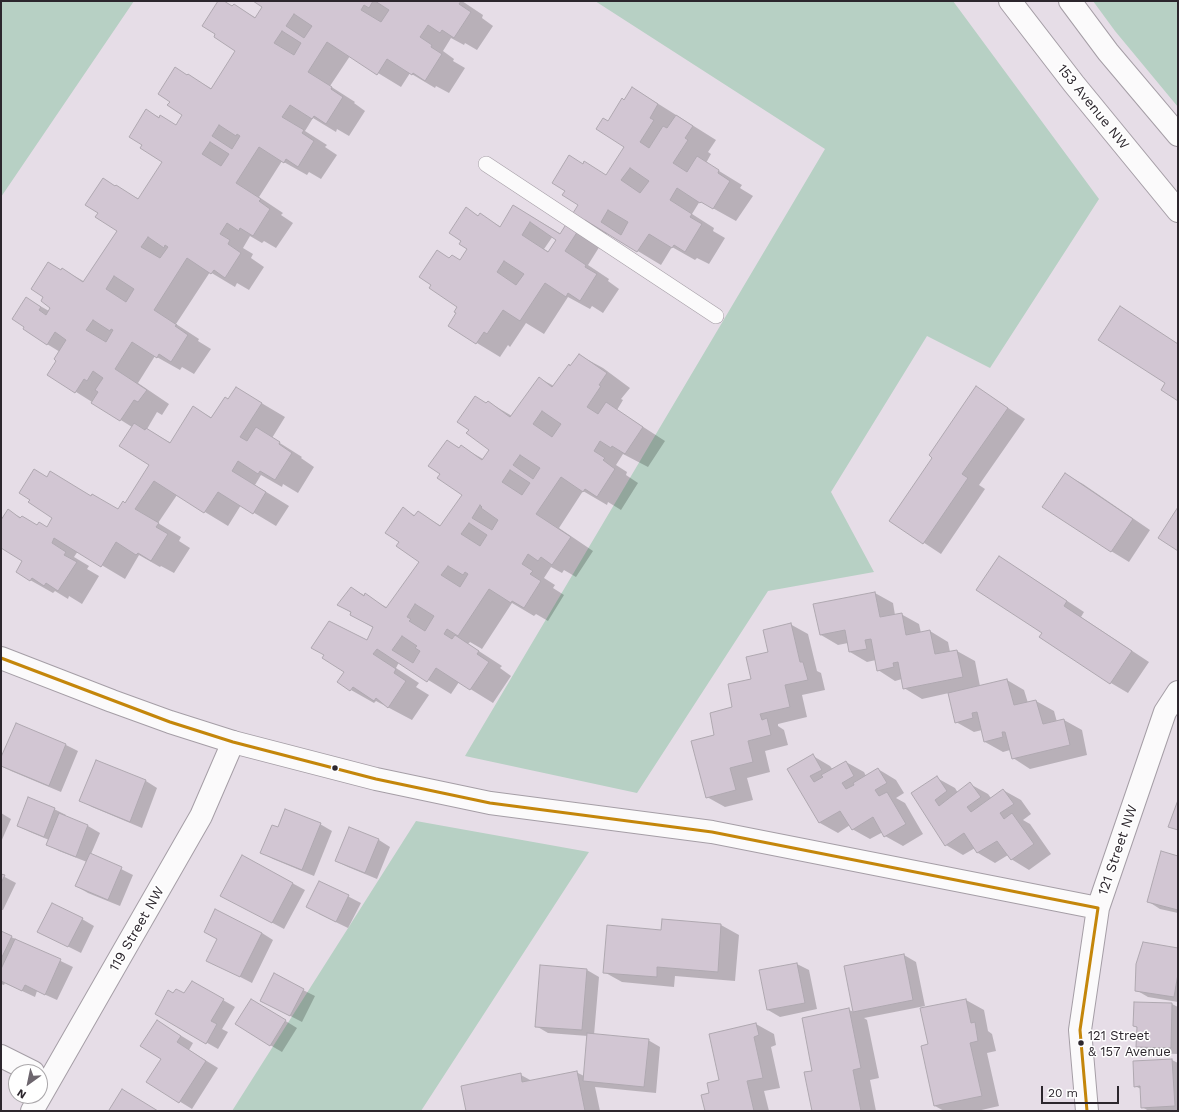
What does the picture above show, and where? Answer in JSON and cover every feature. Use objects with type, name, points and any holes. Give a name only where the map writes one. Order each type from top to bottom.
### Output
[{"type":"street","name":"153 Avenue NW","points":[[1010,1],[1074,84],[1178,210]]},
{"type":"street","points":[[1070,1],[1108,52],[1178,135]]},
{"type":"street","points":[[1,658],[119,704],[170,722],[233,742],[376,779],[490,803],[712,832],[1098,908]]},
{"type":"street","name":"121 Street NW","points":[[1088,1111],[1080,1030],[1098,908],[1166,712],[1178,692]]},
{"type":"street","name":"119 Street NW","points":[[48,1065],[201,816],[233,742]]},
{"type":"street","points":[[1,1056],[17,1064]]},
{"type":"lane","points":[[486,164],[716,316]]},
{"type":"green space","points":[[1,1],[134,1],[1,197]]},
{"type":"green space","points":[[595,1],[953,1],[1099,199],[990,368],[927,336],[831,492],[874,572],[768,591],[637,793],[465,756],[825,149]]},
{"type":"green space","points":[[1093,1],[1178,1],[1178,107],[1115,31]]},
{"type":"green space","points":[[416,821],[589,852],[421,1111],[232,1111]]},
{"type":"building","points":[[218,1],[224,1],[232,6],[234,4],[255,18],[262,7],[253,1],[373,1],[369,8],[364,5],[361,10],[381,22],[389,10],[375,1],[461,1],[459,4],[471,12],[454,38],[442,30],[440,33],[428,25],[420,37],[442,54],[425,81],[413,73],[412,75],[387,59],[377,75],[327,42],[308,72],[332,87],[331,89],[343,97],[326,124],[314,116],[312,119],[290,105],[282,117],[304,130],[302,133],[314,141],[298,167],[286,159],[284,163],[259,147],[236,183],[261,199],[259,201],[270,209],[253,236],[240,228],[239,231],[227,223],[220,234],[230,240],[228,244],[241,253],[225,278],[214,270],[211,274],[187,258],[154,310],[177,325],[175,326],[188,335],[171,362],[159,354],[157,358],[132,342],[115,369],[147,390],[138,402],[134,400],[120,421],[91,403],[98,392],[95,390],[103,378],[93,371],[87,381],[84,379],[75,393],[47,375],[56,361],[54,359],[66,340],[55,332],[47,345],[23,329],[24,327],[12,319],[26,297],[41,307],[39,310],[46,315],[50,308],[41,301],[43,297],[31,289],[48,262],[61,270],[62,268],[83,282],[117,231],[95,217],[98,213],[85,205],[103,178],[138,199],[162,162],[140,148],[142,145],[129,137],[146,109],[159,118],[160,115],[176,125],[182,115],[167,105],[170,102],[158,94],[175,67],[211,89],[235,51],[214,37],[215,34],[202,26]],"holes":[[[294,14],[312,26],[304,38],[286,26]],[[282,31],[301,43],[294,55],[274,43]],[[219,125],[236,136],[237,134],[240,136],[232,149],[212,136]],[[210,142],[229,154],[221,166],[202,154]],[[148,237],[164,248],[165,245],[168,247],[160,258],[141,247]],[[114,276],[134,289],[126,302],[106,289]],[[93,320],[110,331],[111,329],[113,330],[106,342],[86,330]]]},
{"type":"building","points":[[632,87],[658,104],[650,118],[654,120],[640,142],[649,148],[663,126],[667,128],[676,115],[693,126],[685,138],[688,140],[673,163],[687,172],[697,156],[719,170],[718,173],[730,181],[713,209],[701,202],[700,203],[677,188],[670,200],[692,214],[690,217],[702,224],[685,252],[674,245],[672,248],[649,234],[637,252],[585,220],[565,251],[586,265],[585,267],[597,274],[580,301],[568,293],[566,297],[545,283],[520,321],[503,310],[487,334],[484,332],[476,344],[448,326],[456,313],[454,312],[457,307],[429,288],[431,285],[419,277],[437,250],[449,258],[452,255],[460,260],[467,249],[459,244],[461,241],[449,233],[466,207],[478,216],[480,213],[500,227],[513,205],[560,234],[578,205],[562,195],[565,191],[552,183],[569,155],[583,164],[584,161],[606,175],[624,147],[596,129],[603,118],[608,121],[622,98],[624,100]],"holes":[[[630,168],[649,181],[640,193],[621,180]],[[608,210],[628,222],[621,235],[601,222]],[[530,222],[556,240],[548,252],[522,235]],[[504,261],[524,274],[516,285],[497,272]]]},
{"type":"building","points":[[1120,306],[1178,344],[1178,401],[1161,390],[1165,383],[1098,340]]},
{"type":"building","points":[[579,354],[607,373],[599,385],[601,386],[587,407],[598,414],[606,402],[643,427],[625,454],[600,441],[594,451],[605,458],[603,460],[615,469],[597,497],[585,489],[583,492],[561,477],[536,514],[571,537],[552,565],[541,557],[538,561],[528,554],[522,564],[533,571],[530,574],[541,581],[524,608],[512,601],[511,603],[489,589],[458,636],[447,629],[444,634],[452,639],[455,635],[479,651],[477,654],[489,662],[470,690],[436,668],[427,682],[377,649],[373,654],[396,669],[394,673],[406,681],[388,708],[376,698],[374,701],[353,687],[350,691],[337,682],[344,672],[322,658],[324,655],[311,648],[329,621],[367,640],[373,627],[350,615],[351,612],[337,605],[351,587],[364,596],[365,593],[386,608],[419,562],[396,546],[399,542],[385,533],[403,507],[414,516],[418,511],[440,526],[462,495],[437,478],[440,474],[428,466],[447,440],[459,448],[461,445],[482,460],[489,450],[466,433],[469,430],[457,422],[475,396],[486,403],[488,401],[510,417],[539,377],[552,387],[569,364],[570,366]],"holes":[[[542,411],[561,424],[552,437],[533,424]],[[520,455],[540,468],[533,479],[513,465]],[[510,470],[530,483],[522,495],[502,482]],[[480,505],[482,507],[481,508],[498,520],[492,530],[472,518]],[[469,523],[487,535],[480,546],[461,534]],[[448,566],[463,575],[465,572],[468,574],[460,587],[441,575]],[[415,604],[434,616],[425,631],[409,621],[411,619],[407,617]],[[402,636],[417,646],[415,648],[420,651],[413,663],[392,650]]]},
{"type":"building","points":[[976,386],[1008,408],[962,474],[968,478],[923,544],[889,521],[932,458],[929,455]]},
{"type":"building","points":[[236,387],[262,403],[240,437],[247,441],[256,427],[280,442],[279,444],[292,453],[275,480],[260,471],[258,474],[238,461],[232,471],[266,492],[253,514],[218,492],[204,513],[154,481],[135,509],[159,523],[156,527],[168,534],[151,561],[138,553],[136,555],[116,542],[101,567],[54,538],[52,543],[66,552],[64,555],[77,562],[58,591],[46,583],[44,586],[32,578],[30,581],[16,572],[22,561],[1,548],[1,520],[8,509],[20,518],[22,516],[37,525],[39,522],[47,527],[52,518],[28,502],[30,500],[19,493],[34,469],[47,477],[50,471],[91,496],[92,494],[118,509],[123,501],[125,503],[149,465],[119,446],[134,423],[145,430],[146,428],[170,443],[193,406],[211,418],[225,397],[228,399]]},
{"type":"building","points":[[1065,473],[1133,519],[1111,552],[1042,507]]},
{"type":"building","points":[[1178,507],[1178,551],[1158,538]]},
{"type":"building","points":[[999,556],[1067,601],[1064,606],[1132,651],[1110,684],[1039,637],[1042,633],[976,590]]},
{"type":"building","points":[[875,592],[880,617],[902,613],[906,635],[930,630],[935,654],[957,650],[963,677],[903,689],[898,662],[893,663],[894,667],[877,671],[871,639],[865,640],[867,649],[849,652],[845,630],[820,635],[813,604]]},
{"type":"building","points":[[791,623],[800,662],[803,662],[808,680],[785,685],[790,707],[760,714],[762,720],[767,718],[771,735],[748,741],[753,762],[730,768],[736,790],[706,798],[691,741],[714,735],[710,713],[732,707],[728,684],[751,679],[746,657],[768,652],[763,630]]},
{"type":"building","points":[[1007,679],[1014,705],[1036,700],[1043,724],[1064,719],[1070,745],[1012,759],[1005,732],[1002,732],[1003,737],[984,742],[977,712],[972,713],[973,718],[955,723],[948,693]]},
{"type":"building","points":[[16,723],[66,744],[49,786],[1,766],[1,757]]},
{"type":"building","points":[[813,754],[822,770],[810,776],[814,782],[823,777],[821,775],[846,761],[854,776],[842,783],[846,789],[878,768],[887,783],[875,790],[879,796],[887,792],[906,824],[884,837],[873,817],[852,830],[840,811],[819,823],[787,769]]},
{"type":"building","points":[[96,760],[146,780],[130,822],[79,801]]},
{"type":"building","points":[[937,776],[947,791],[935,800],[939,806],[970,782],[981,797],[967,807],[971,812],[1003,789],[1014,804],[1000,813],[1004,819],[1012,813],[1034,844],[1011,860],[997,841],[977,853],[964,833],[945,846],[911,793]]},
{"type":"building","points":[[28,797],[55,808],[44,837],[17,826]]},
{"type":"building","points":[[1178,800],[1178,830],[1168,827]]},
{"type":"building","points":[[285,809],[321,823],[302,870],[260,853],[272,825],[278,827]]},
{"type":"building","points":[[59,813],[88,825],[76,857],[46,845]]},
{"type":"building","points":[[349,827],[379,839],[365,873],[335,861]]},
{"type":"building","points":[[1161,851],[1178,856],[1178,910],[1147,902]]},
{"type":"building","points":[[90,853],[122,867],[108,900],[75,886]]},
{"type":"building","points":[[242,855],[293,883],[272,923],[220,896]]},
{"type":"building","points":[[1,874],[5,875],[1,883]]},
{"type":"building","points":[[319,881],[349,895],[336,922],[306,907]]},
{"type":"building","points":[[52,903],[83,918],[68,947],[37,932]]},
{"type":"building","points":[[215,909],[262,933],[240,977],[206,961],[217,939],[204,932]]},
{"type":"building","points":[[662,919],[721,924],[718,972],[657,967],[657,977],[603,973],[607,925],[661,930]]},
{"type":"building","points":[[1,931],[12,936],[1,959]]},
{"type":"building","points":[[15,939],[61,959],[45,995],[25,985],[22,991],[1,981],[1,969]]},
{"type":"building","points":[[1143,942],[1178,948],[1178,974],[1174,997],[1135,991],[1136,964]]},
{"type":"building","points":[[904,954],[913,1000],[853,1012],[844,966]]},
{"type":"building","points":[[797,963],[805,1003],[767,1010],[759,970]]},
{"type":"building","points":[[540,965],[587,969],[582,1030],[535,1027]]},
{"type":"building","points":[[274,973],[304,989],[290,1016],[260,1001]]},
{"type":"building","points":[[192,981],[224,999],[211,1021],[217,1024],[206,1044],[155,1014],[168,990],[173,993],[176,989],[184,993]]},
{"type":"building","points":[[251,999],[286,1020],[270,1046],[235,1024]]},
{"type":"building","points":[[966,999],[971,1023],[975,1022],[978,1041],[970,1043],[982,1096],[934,1106],[921,1046],[928,1044],[920,1008]]},
{"type":"building","points":[[1134,1002],[1172,1003],[1171,1048],[1136,1047],[1137,1027],[1133,1026]]},
{"type":"building","points":[[849,1008],[861,1068],[853,1070],[861,1111],[812,1111],[804,1072],[812,1071],[802,1018]]},
{"type":"building","points":[[157,1020],[181,1036],[177,1042],[206,1061],[179,1103],[146,1082],[161,1059],[140,1046]]},
{"type":"building","points":[[756,1023],[759,1035],[754,1037],[763,1078],[747,1081],[754,1111],[705,1111],[701,1095],[709,1093],[707,1083],[719,1080],[709,1034]]},
{"type":"building","points":[[587,1033],[649,1039],[644,1087],[583,1081]]},
{"type":"building","points":[[1172,1059],[1175,1106],[1141,1108],[1140,1086],[1134,1087],[1133,1061]]},
{"type":"building","points":[[577,1071],[585,1111],[466,1111],[461,1086],[521,1073],[522,1082]]},
{"type":"building","points":[[122,1089],[158,1111],[110,1111],[109,1110]]},
{"type":"transit line","points":[[1,658],[170,722],[233,742],[376,779],[490,803],[712,832],[1098,908]]},
{"type":"transit line","points":[[1087,1111],[1080,1030],[1098,908]]},
{"type":"place","name":"121 Street & 157 Avenue","points":[[1081,1043]]}]
